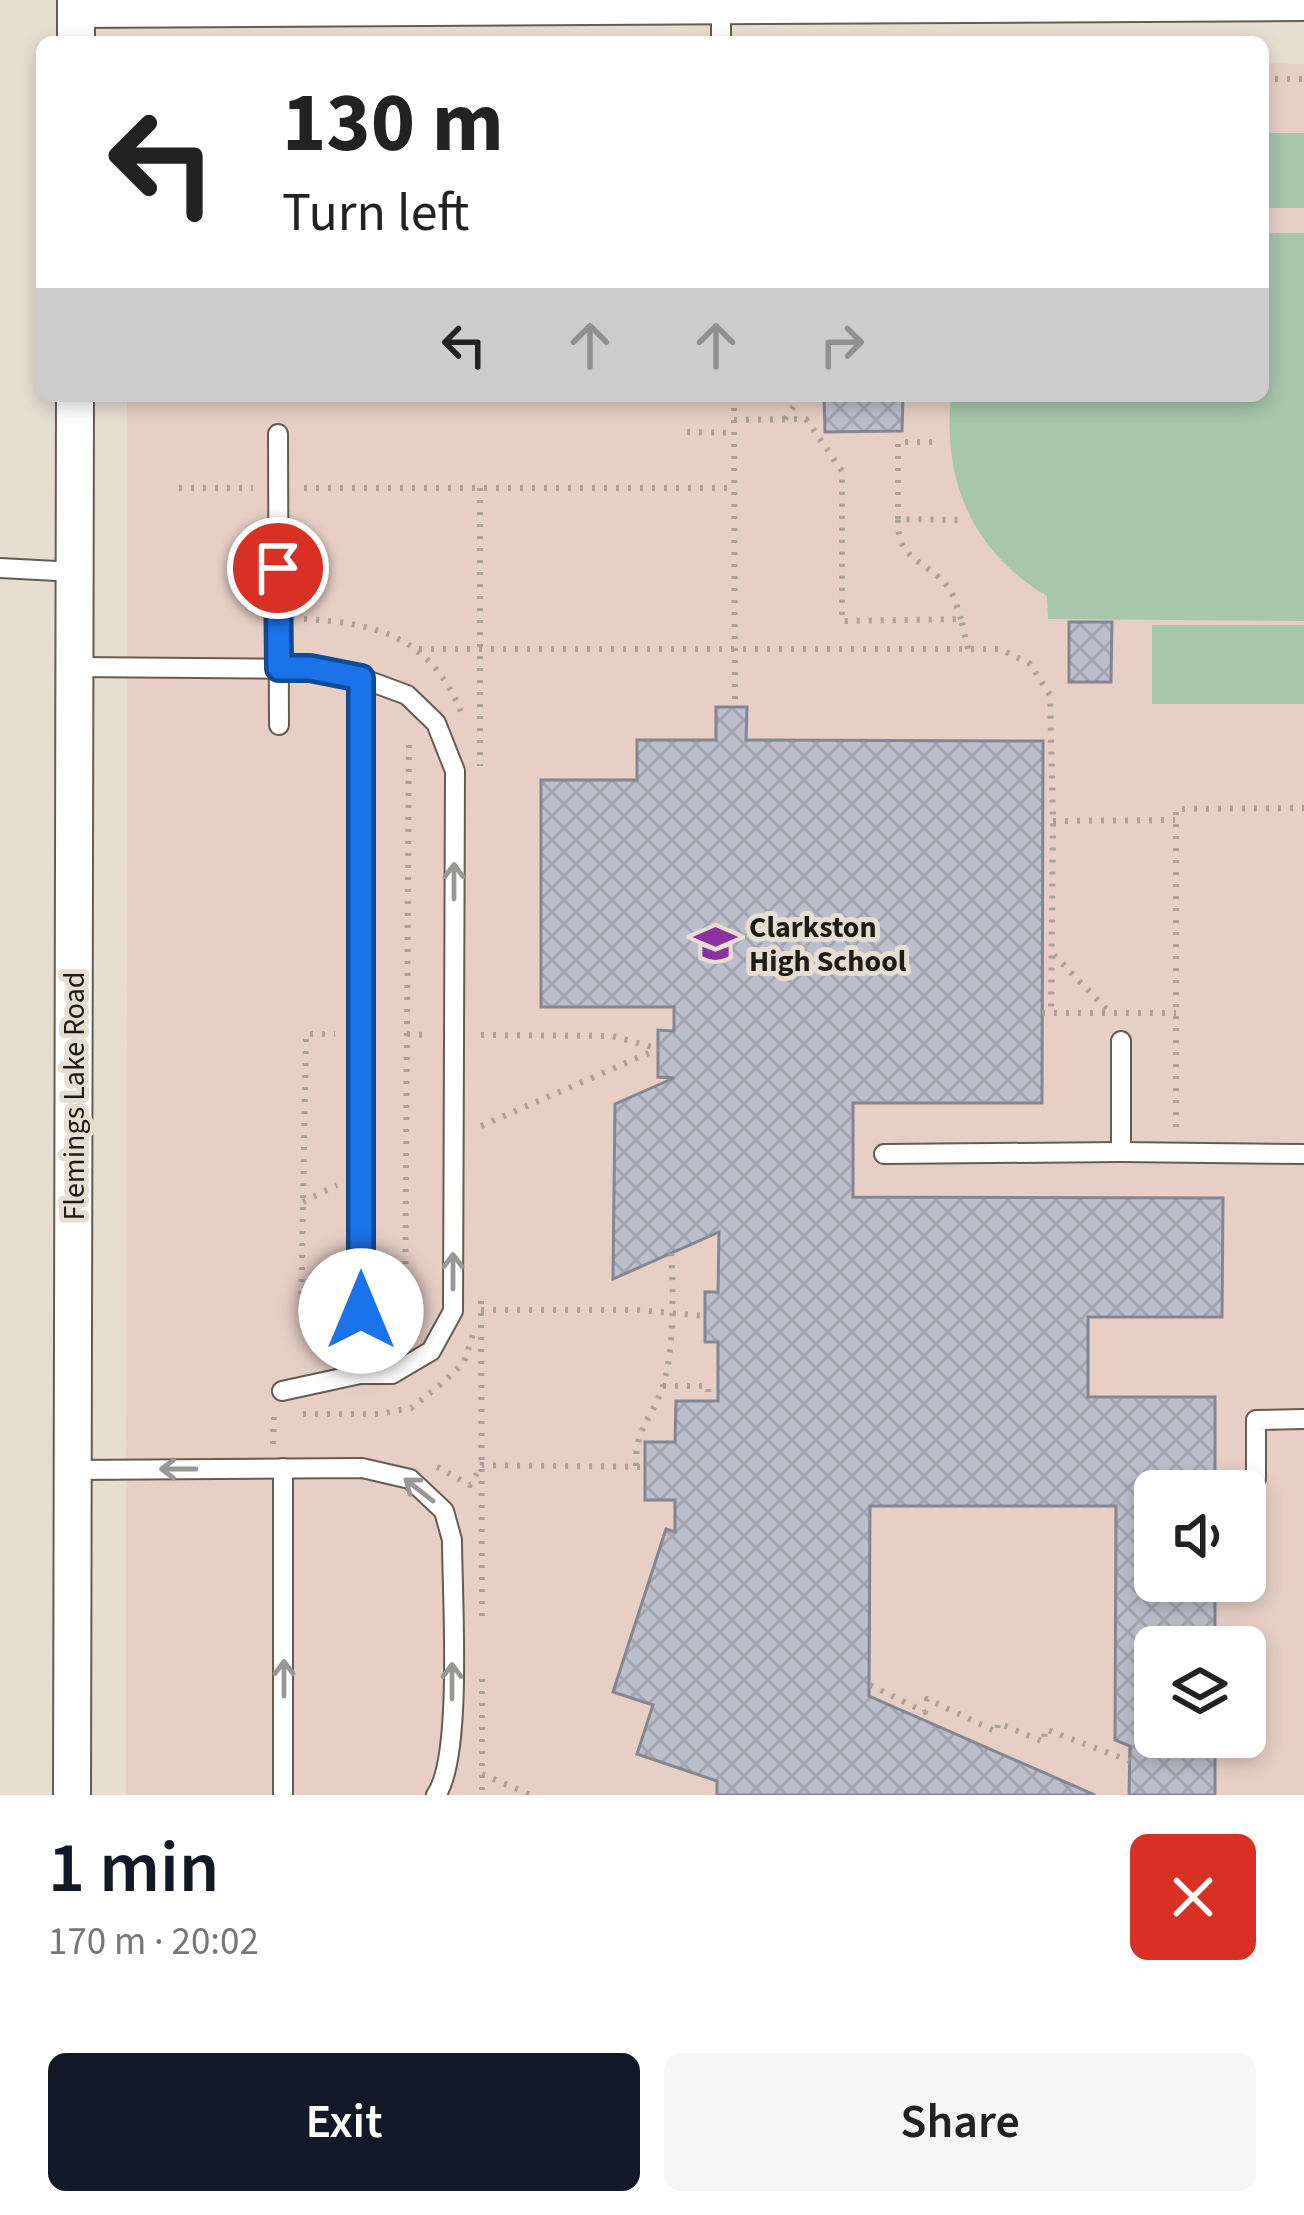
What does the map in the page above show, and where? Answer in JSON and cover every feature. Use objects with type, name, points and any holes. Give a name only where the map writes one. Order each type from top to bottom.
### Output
[{"type":"street","points":[[76,17],[721,24],[1304,2]]},
{"type":"street","name":"Flemings Lake Road","points":[[72,1795],[75,402]]},
{"type":"lane","points":[[278,434],[280,725]]},
{"type":"lane","points":[[0,568],[75,572]]},
{"type":"lane","points":[[75,668],[310,668],[361,678],[407,695],[436,724],[454,772],[453,1311],[430,1351],[392,1375],[360,1374],[283,1391]]},
{"type":"lane","points":[[360,1374],[361,678]]},
{"type":"lane","points":[[1121,1041],[1121,1152]]},
{"type":"lane","points":[[884,1154],[1304,1154]]},
{"type":"lane","points":[[1256,1470],[1256,1420],[1304,1419]]},
{"type":"lane","points":[[283,1468],[283,1795]]},
{"type":"lane","points":[[73,1470],[362,1468],[410,1478],[444,1510],[452,1540],[452,1740],[443,1786],[436,1795]]},
{"type":"path","points":[[1269,79],[1304,79]]},
{"type":"path","points":[[734,402],[735,707]]},
{"type":"path","points":[[785,419],[797,402]]},
{"type":"path","points":[[734,420],[806,419],[842,471],[842,621],[961,619]]},
{"type":"path","points":[[686,432],[734,433]]},
{"type":"path","points":[[940,442],[898,442],[897,534],[908,555],[949,588],[968,649]]},
{"type":"path","points":[[178,488],[257,488]]},
{"type":"path","points":[[294,488],[734,488]]},
{"type":"path","points":[[898,519],[964,520]]},
{"type":"path","points":[[419,649],[1000,649],[1030,664],[1050,695],[1052,953],[1046,1013],[1176,1013]]},
{"type":"path","points":[[405,1312],[409,741]]},
{"type":"path","points":[[1176,1131],[1176,809],[1304,808]]},
{"type":"path","points":[[1053,821],[1176,820]]},
{"type":"path","points":[[1052,953],[1110,1013]]},
{"type":"path","points":[[301,1318],[306,1034],[337,1034]]},
{"type":"path","points":[[407,1034],[426,1035]]},
{"type":"path","points":[[481,1035],[612,1036],[658,1048],[481,1126]]},
{"type":"path","points":[[303,1202],[337,1185]]},
{"type":"path","points":[[482,1465],[640,1467],[635,1442],[663,1385],[671,1313],[671,1253]]},
{"type":"path","points":[[481,1310],[638,1310],[705,1316]]},
{"type":"path","points":[[273,1444],[274,1413],[380,1414],[411,1408],[464,1362],[481,1310]]},
{"type":"path","points":[[481,1310],[482,1638]]},
{"type":"path","points":[[663,1385],[708,1386],[710,1401]]},
{"type":"path","points":[[422,1458],[470,1485],[482,1465]]},
{"type":"path","points":[[482,1661],[482,1795]]},
{"type":"path","points":[[870,1685],[925,1712],[927,1700],[997,1732],[998,1723],[1043,1742],[1045,1729],[1130,1761]]},
{"type":"path","points":[[482,1774],[531,1795]]},
{"type":"shaded area","name":"Clarkston High School","points":[[1269,63],[1304,64],[1304,1795],[126,1795],[127,402],[1269,402]]},
{"type":"green space","points":[[1269,133],[1304,133],[1304,208],[1269,208]]},
{"type":"green space","points":[[1269,233],[1304,233],[1304,621],[1048,619],[1047,596],[1000,558],[968,511],[952,457],[951,402],[1269,402]]},
{"type":"green space","points":[[1152,625],[1304,625],[1304,704],[1152,704]]},
{"type":"building","points":[[824,402],[903,402],[902,431],[825,432]]},
{"type":"building","points":[[1069,622],[1112,622],[1111,682],[1069,682]]},
{"type":"building","name":"Clarkston High School","points":[[716,707],[747,707],[746,740],[1043,741],[1042,1103],[853,1103],[853,1197],[1223,1198],[1222,1317],[1088,1317],[1088,1397],[1215,1397],[1215,1470],[1134,1470],[1134,1602],[1215,1602],[1215,1626],[1134,1626],[1134,1758],[1215,1758],[1215,1795],[1129,1795],[1130,1746],[1115,1740],[1116,1506],[870,1506],[869,1696],[1095,1795],[717,1795],[717,1781],[637,1754],[653,1705],[613,1692],[666,1529],[675,1532],[675,1500],[645,1500],[645,1442],[675,1442],[676,1401],[718,1401],[718,1342],[705,1342],[705,1292],[718,1292],[719,1232],[613,1279],[615,1104],[674,1078],[658,1077],[658,1030],[674,1031],[674,1007],[541,1007],[541,780],[637,780],[637,740],[716,740]]},
{"type":"place","name":"Clarkston High School","points":[[715,944]]},
{"type":"route","points":[[278,568],[279,668],[310,668],[361,678],[361,1311]]}]
